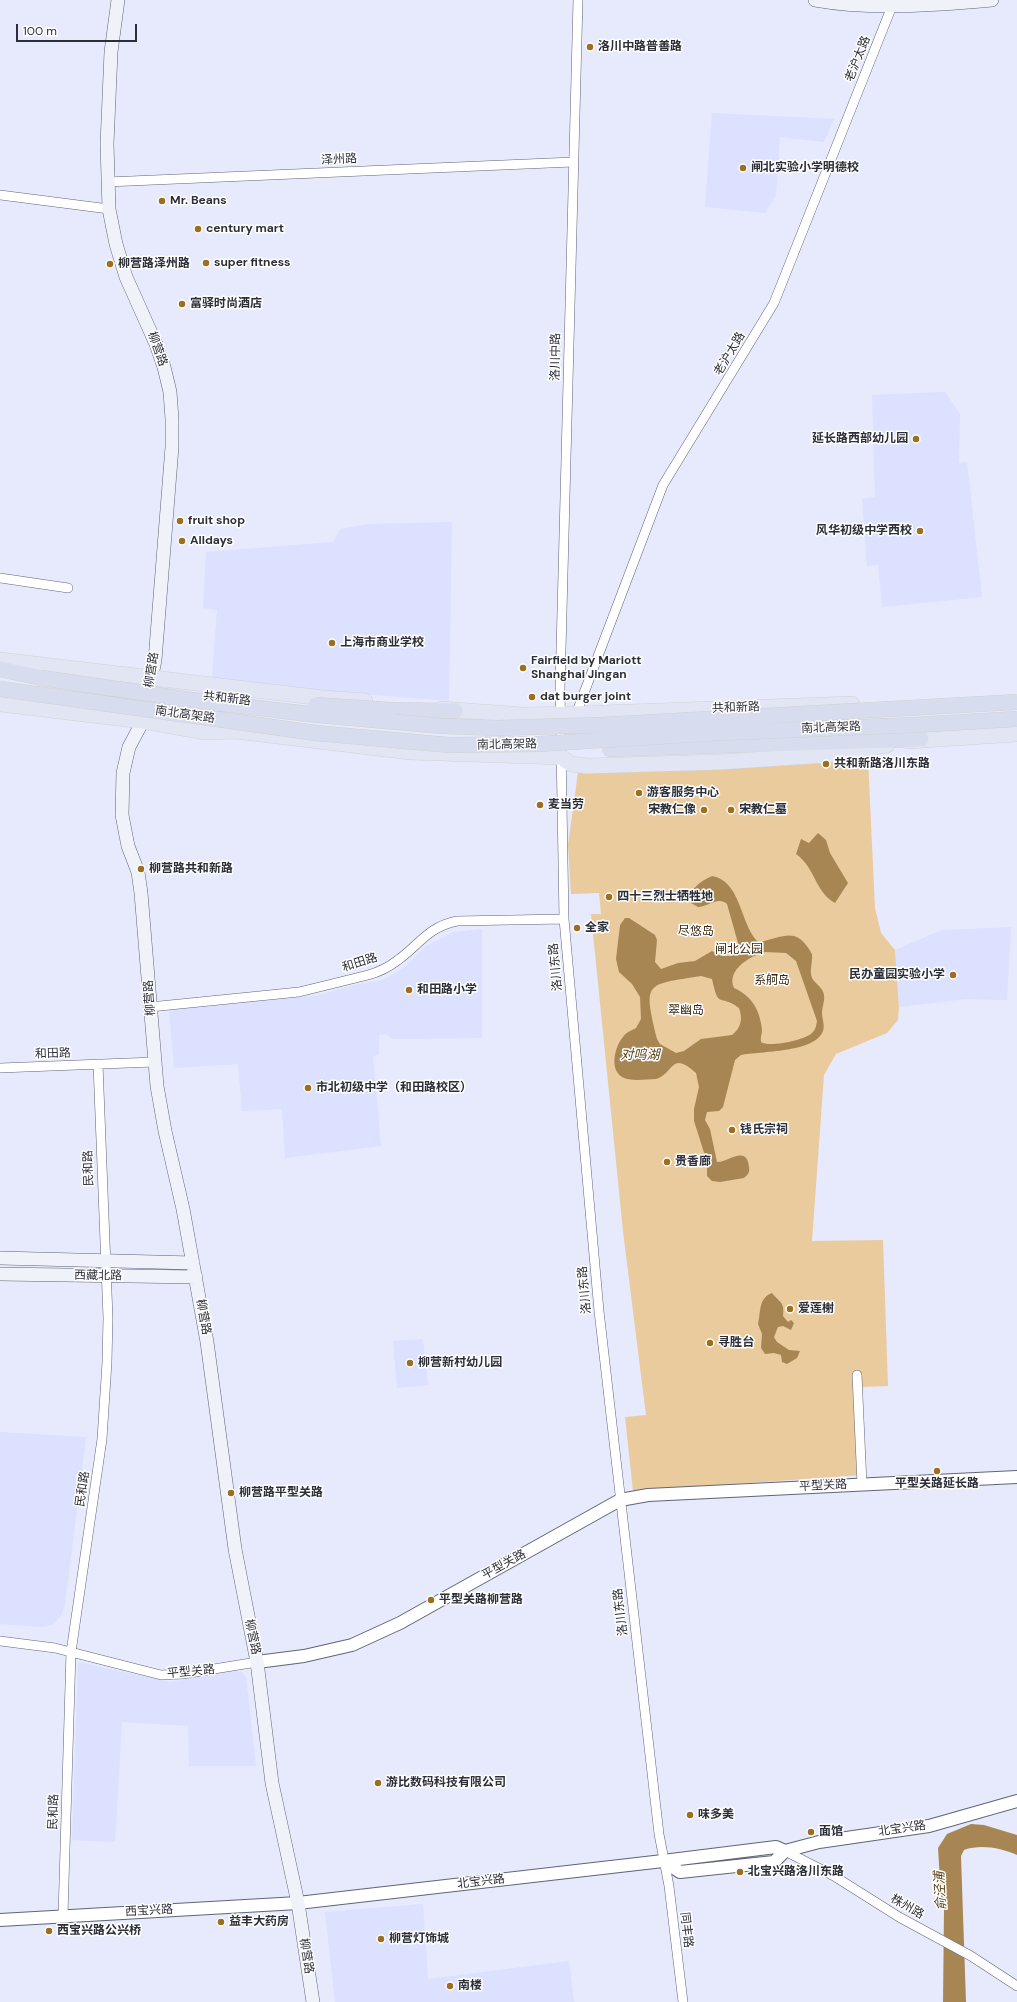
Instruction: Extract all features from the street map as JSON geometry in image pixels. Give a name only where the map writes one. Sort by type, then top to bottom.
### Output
[{"type":"highway","name":"南北高架路","points":[[0,670],[42,678],[192,700],[317,715],[441,726],[497,728],[601,725],[1017,702]]},
{"type":"highway","points":[[89,685],[163,686],[321,705],[390,710],[455,711]]},
{"type":"highway","name":"南北高架路","points":[[0,689],[316,733],[449,745],[539,744],[716,732],[912,725],[1017,719]]},
{"type":"highway","points":[[539,744],[610,748],[921,739]]},
{"type":"main road","name":"柳营路","points":[[118,0],[111,52],[107,182],[109,209],[123,266],[156,344],[170,392],[172,447],[151,684],[143,718],[129,747],[123,773],[122,815],[128,846],[138,872],[141,893],[154,1062],[161,1111],[180,1192],[209,1351],[237,1563],[257,1662],[272,1783],[298,1902],[313,2002]]},
{"type":"main road","points":[[815,0],[846,4],[992,0]]},
{"type":"main road","name":"共和新路","points":[[0,660],[151,684],[356,713],[415,717],[455,711],[523,715],[576,714],[1017,697]]},
{"type":"main road","name":"共和新路","points":[[0,670],[151,684]]},
{"type":"main road","points":[[0,694],[143,718],[236,731],[410,752],[561,757],[571,764],[587,766],[720,762],[827,755],[921,739],[1017,734]]},
{"type":"main road","points":[[0,704],[143,718]]},
{"type":"main road","points":[[561,757],[569,749],[834,733],[921,739]]},
{"type":"main road","name":"西藏北路","points":[[0,1258],[193,1263]]},
{"type":"main road","name":"西藏北路","points":[[0,1274],[196,1277]]},
{"type":"street","name":"洛川中路","points":[[561,714],[563,531],[578,0]]},
{"type":"street","name":"老沪太路","points":[[576,714],[663,486],[774,303],[894,2]]},
{"type":"street","name":"泽州路","points":[[107,182],[573,162]]},
{"type":"street","points":[[0,195],[109,209]]},
{"type":"street","points":[[0,578],[68,588]]},
{"type":"street","name":"洛川东路","points":[[561,714],[564,919],[599,1311],[663,1861]]},
{"type":"street","name":"和田路","points":[[150,1008],[299,992],[368,975],[394,963],[426,935],[446,923],[457,921],[564,919]]},
{"type":"street","name":"和田路","points":[[0,1068],[154,1062]]},
{"type":"street","name":"民和路","points":[[63,1915],[71,1652],[104,1422],[108,1347],[98,1064]]},
{"type":"street","points":[[857,1375],[862,1484]]},
{"type":"street","name":"平型关路","points":[[0,1641],[71,1652],[161,1674],[182,1674],[304,1656],[352,1645],[400,1623],[620,1500],[648,1495],[1017,1477]]},
{"type":"street","name":"北宝兴路","points":[[298,1902],[776,1847],[785,1851],[819,1842],[929,1826],[1017,1801]]},
{"type":"street","name":"株州路","points":[[785,1851],[834,1876],[898,1917],[971,1956],[1017,1986]]},
{"type":"street","name":"同丰路","points":[[663,1861],[668,1886],[683,2002]]},
{"type":"street","name":"西宝兴路","points":[[0,1920],[298,1902]]},
{"type":"shaded area","name":"闸北实验小学明德校","points":[[712,113],[834,119],[824,142],[780,137],[776,195],[765,213],[705,207]]},
{"type":"shaded area","name":"风华初级中学西校","points":[[945,392],[960,414],[959,463],[967,462],[982,597],[882,607],[878,565],[867,566],[862,499],[875,497],[872,395]]},
{"type":"shaded area","name":"上海市商业学校","points":[[452,522],[449,701],[290,688],[212,677],[217,610],[203,608],[206,552],[333,542],[341,529],[369,524]]},
{"type":"shaded area","name":"民办童园实验小学","points":[[1011,927],[1007,1000],[966,999],[899,1007],[895,950],[942,930]]},
{"type":"shaded area","name":"市北初级中学（和田路校区）","points":[[482,929],[482,1038],[392,1039],[386,1034],[379,1035],[379,1054],[373,1057],[381,1146],[285,1158],[282,1109],[242,1111],[238,1064],[174,1068],[169,1010],[319,995],[353,985],[383,980],[404,968],[426,946],[454,932]]},
{"type":"shaded area","name":"柳营新村幼儿园","points":[[423,1339],[428,1385],[397,1388],[393,1341]]},
{"type":"shaded area","points":[[0,1432],[86,1437],[65,1605],[60,1617],[53,1624],[43,1627],[0,1624]]},
{"type":"shaded area","points":[[78,1662],[170,1682],[233,1670],[242,1672],[246,1678],[256,1766],[189,1766],[188,1726],[122,1722],[115,1842],[72,1840]]},
{"type":"shaded area","points":[[423,1904],[428,1979],[569,1961],[574,2002],[335,2002],[325,1912]]},
{"type":"green space","name":"闸北公园","points":[[868,759],[875,908],[881,933],[895,950],[899,1007],[898,1020],[887,1033],[836,1054],[824,1075],[812,1241],[883,1240],[888,1386],[861,1387],[863,1475],[633,1491],[625,1417],[646,1415],[623,1231],[591,914],[601,914],[599,893],[571,894],[568,845],[578,772]]},
{"type":"water","points":[[818,833],[826,840],[830,853],[848,883],[835,903],[823,893],[807,866],[796,854],[801,839],[809,843]]},
{"type":"water","name":"对鸣湖","points":[[712,876],[722,879],[729,886],[739,904],[751,933],[757,941],[760,942],[783,936],[789,936],[801,940],[806,945],[812,954],[812,978],[822,990],[824,997],[822,1013],[824,1029],[818,1038],[799,1047],[741,1055],[735,1060],[723,1107],[719,1111],[707,1112],[705,1120],[710,1129],[717,1162],[721,1162],[736,1156],[745,1157],[749,1170],[748,1175],[744,1178],[720,1182],[712,1181],[707,1176],[707,1162],[694,1121],[694,1109],[699,1087],[696,1073],[688,1066],[677,1063],[662,1076],[656,1079],[626,1079],[618,1073],[614,1063],[620,1041],[626,1034],[636,1028],[641,1019],[640,997],[632,984],[619,972],[616,959],[620,925],[625,918],[629,918],[655,935],[657,940],[655,962],[661,969],[678,963],[695,961],[712,951],[722,956],[731,956],[736,952],[738,943],[727,904],[717,901],[702,907],[698,907],[691,903],[691,894],[693,890],[696,886]],"holes":[[[765,952],[786,953],[796,961],[817,1021],[816,1027],[808,1036],[795,1041],[779,1044],[765,1044],[761,1042],[762,1030],[757,1010],[746,995],[734,988],[732,981],[736,970],[746,960]],[[701,976],[712,979],[716,995],[721,1000],[733,1004],[739,1008],[741,1020],[739,1026],[732,1035],[701,1039],[684,1051],[676,1053],[660,1044],[657,1039],[650,1006],[650,996],[653,989],[669,981]]]},
{"type":"water","points":[[772,1293],[783,1305],[783,1316],[788,1322],[791,1320],[794,1323],[791,1330],[783,1326],[778,1327],[774,1337],[777,1342],[789,1350],[800,1351],[797,1358],[787,1364],[782,1362],[781,1355],[774,1353],[765,1354],[761,1348],[762,1334],[758,1324],[761,1306],[764,1298]]},
{"type":"water","name":"俞泾浦","points":[[971,1824],[984,1825],[1017,1835],[1017,1855],[1004,1850],[984,1847],[964,1850],[961,1856],[966,2002],[943,2002],[944,1909],[941,1896],[938,1848],[947,1834]]},
{"type":"place","name":"洛川中路普善路","points":[[590,47]]},
{"type":"place","name":"闸北实验小学明德校","points":[[743,168]]},
{"type":"place","name":"Mr. Beans","points":[[162,201]]},
{"type":"place","name":"century mart","points":[[198,229]]},
{"type":"place","name":"super fitness","points":[[206,263]]},
{"type":"place","name":"柳营路泽州路","points":[[110,264]]},
{"type":"place","name":"富驿时尚酒店","points":[[182,304]]},
{"type":"place","name":"延长路西部幼儿园","points":[[916,439]]},
{"type":"place","name":"fruit shop","points":[[180,521]]},
{"type":"place","name":"风华初级中学西校","points":[[920,531]]},
{"type":"place","name":"Alldays","points":[[182,541]]},
{"type":"place","name":"上海市商业学校","points":[[332,643]]},
{"type":"place","name":"Fairfield by Mariott Shanghai Jingan","points":[[523,668]]},
{"type":"place","name":"dat burger joint","points":[[532,697]]},
{"type":"place","name":"共和新路洛川东路","points":[[826,764]]},
{"type":"place","name":"游客服务中心","points":[[639,793]]},
{"type":"place","name":"麦当劳","points":[[540,805]]},
{"type":"place","name":"宋教仁像","points":[[704,810]]},
{"type":"place","name":"宋教仁墓","points":[[731,810]]},
{"type":"place","name":"柳营路共和新路","points":[[141,869]]},
{"type":"place","name":"四十三烈士牺牲地","points":[[609,897]]},
{"type":"place","name":"全家","points":[[577,928]]},
{"type":"place","name":"民办童园实验小学","points":[[953,975]]},
{"type":"place","name":"和田路小学","points":[[409,990]]},
{"type":"place","name":"市北初级中学（和田路校区）","points":[[308,1088]]},
{"type":"place","name":"钱氏宗祠","points":[[732,1130]]},
{"type":"place","name":"贵香廊","points":[[667,1162]]},
{"type":"place","name":"爱莲榭","points":[[790,1309]]},
{"type":"place","name":"寻胜台","points":[[710,1343]]},
{"type":"place","name":"柳营新村幼儿园","points":[[410,1363]]},
{"type":"place","name":"平型关路延长路","points":[[937,1471]]},
{"type":"place","name":"柳营路平型关路","points":[[231,1493]]},
{"type":"place","name":"平型关路柳营路","points":[[431,1600]]},
{"type":"place","name":"游比数码科技有限公司","points":[[378,1783]]},
{"type":"place","name":"味多美","points":[[690,1815]]},
{"type":"place","name":"面馆","points":[[811,1832]]},
{"type":"place","name":"北宝兴路洛川东路","points":[[740,1872]]},
{"type":"place","name":"益丰大药房","points":[[221,1922]]},
{"type":"place","name":"西宝兴路公兴桥","points":[[49,1931]]},
{"type":"place","name":"柳营灯饰城","points":[[381,1939]]},
{"type":"place","name":"南楼","points":[[450,1986]]},
{"type":"park label","name":"尽悠岛","points":[[696,932]]},
{"type":"park label","name":"系舸岛","points":[[772,981]]},
{"type":"park label","name":"翠幽岛","points":[[686,1011]]}]
